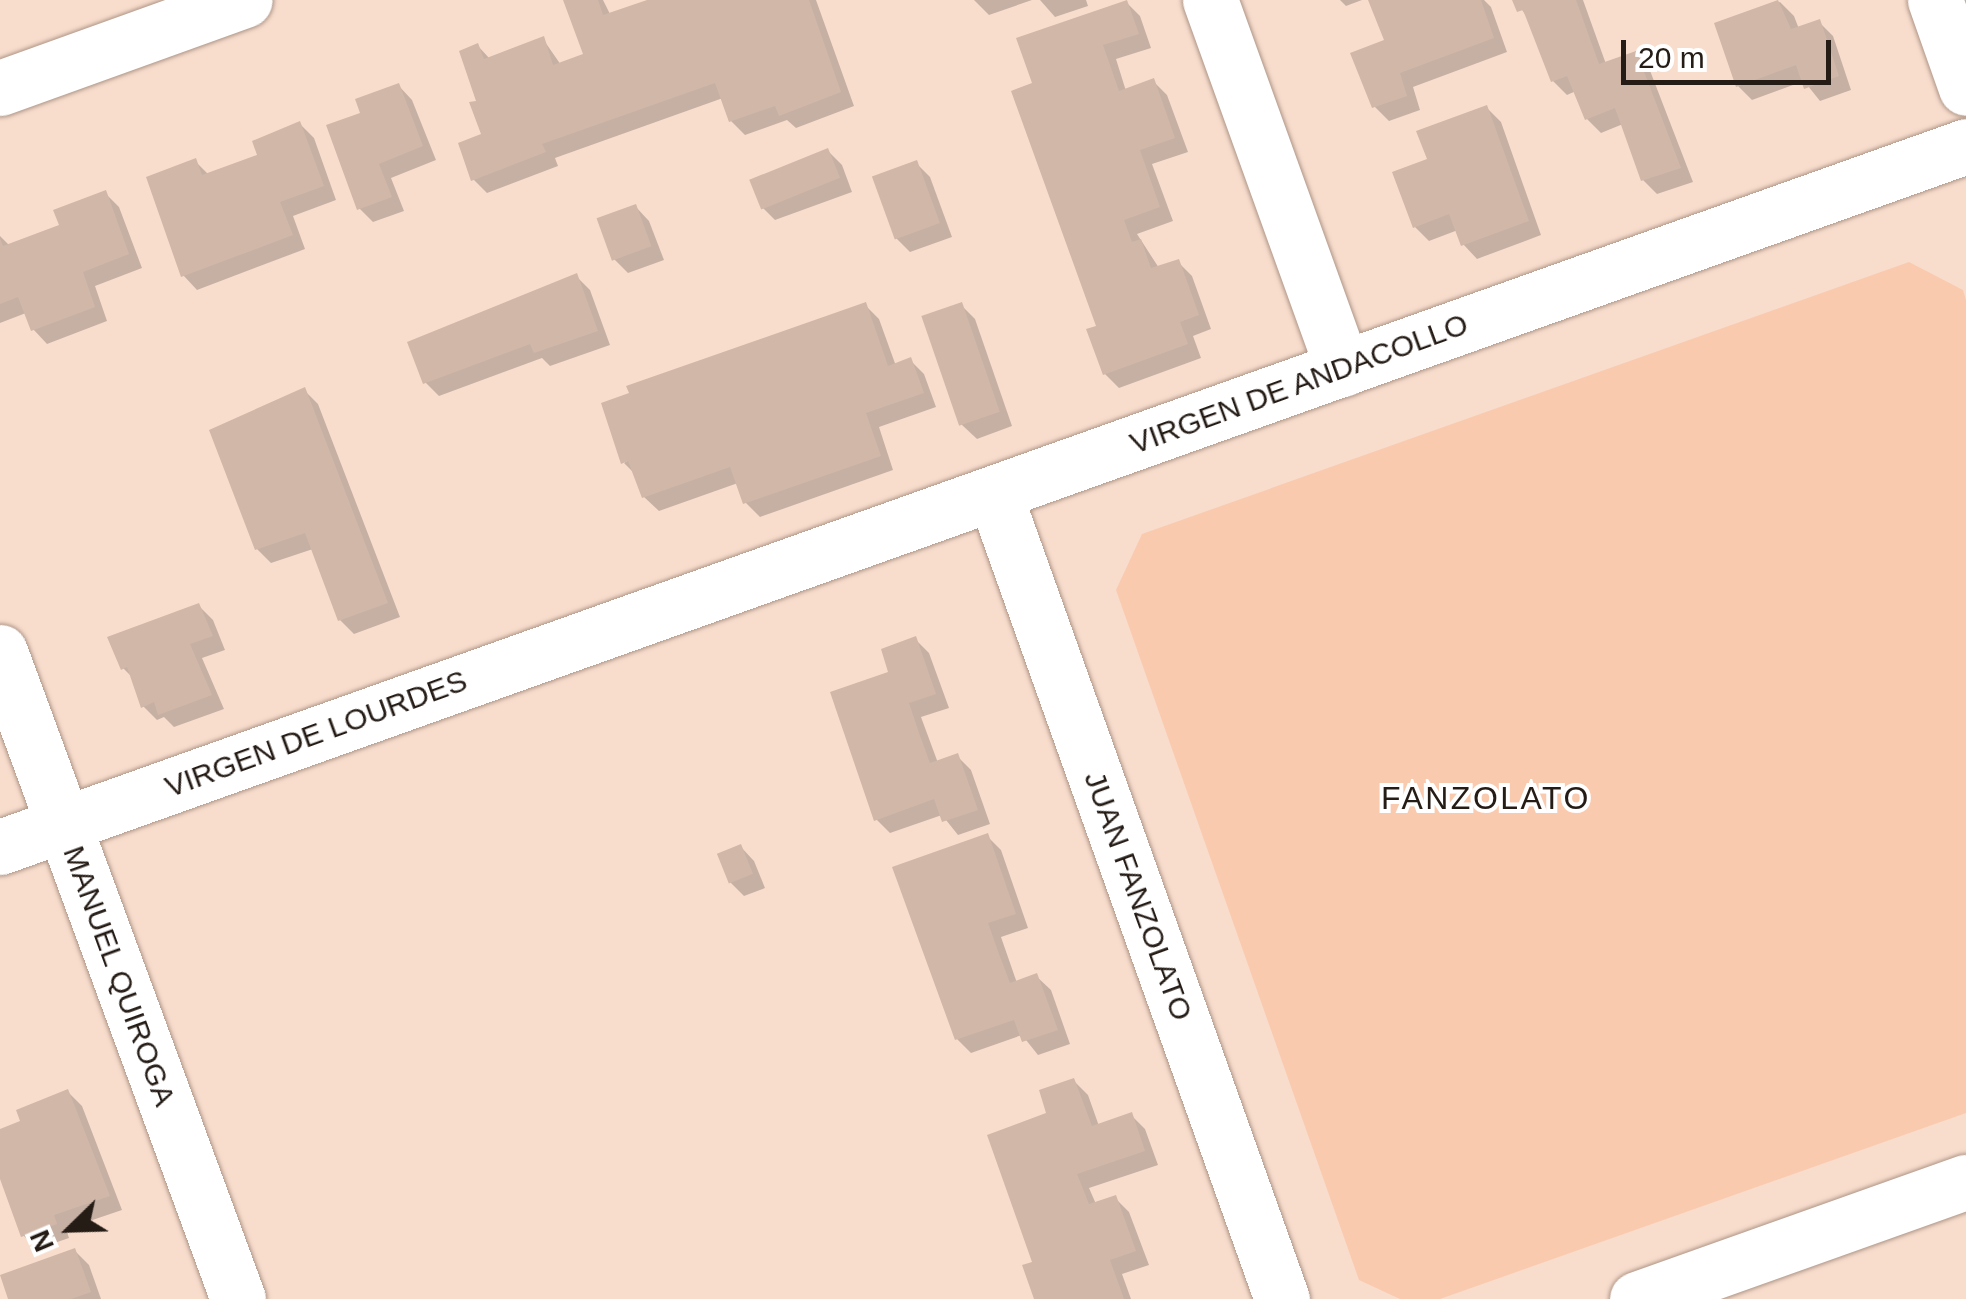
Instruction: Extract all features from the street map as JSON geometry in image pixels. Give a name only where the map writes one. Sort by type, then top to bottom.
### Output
[{"type":"street","points":[[0,88],[244,0]]},
{"type":"street","points":[[1210,0],[1343,368]]},
{"type":"street","points":[[1935,0],[1966,88]]},
{"type":"street","name":"VIRGEN DE ANDACOLLO","points":[[632,622],[1966,146]]},
{"type":"street","name":"JUAN FANZOLATO","points":[[994,493],[1282,1299]]},
{"type":"street","name":"VIRGEN DE LOURDES","points":[[0,847],[632,622]]},
{"type":"street","name":"MANUEL QUIROGA","points":[[0,652],[238,1299]]},
{"type":"street","points":[[1658,1296],[1966,1182]]},
{"type":"shaded area","points":[[1909,262],[1963,290],[1966,300],[1966,1113],[1440,1299],[1400,1299],[1359,1280],[1116,590],[1142,534]]},
{"type":"building","points":[[563,0],[598,0],[603,15],[647,0],[809,0],[841,92],[779,116],[775,106],[729,122],[715,83],[542,144],[546,152],[471,181],[458,143],[481,134],[469,102],[476,101],[459,51],[478,43],[484,59],[544,36],[553,65],[583,54]]},
{"type":"building","points":[[1127,0],[1139,34],[1103,45],[1119,91],[1154,78],[1175,138],[1140,150],[1160,207],[1124,220],[1132,242],[1141,239],[1151,268],[1179,259],[1199,315],[1180,322],[1188,344],[1103,375],[1086,329],[1096,326],[1011,91],[1032,83],[1016,38]]},
{"type":"building","points":[[1368,0],[1481,0],[1494,38],[1400,73],[1407,96],[1372,108],[1350,53],[1384,40]]},
{"type":"building","points":[[1512,0],[1576,0],[1599,64],[1636,51],[1681,168],[1641,181],[1615,108],[1585,120],[1567,76],[1551,82],[1523,10],[1517,12]]},
{"type":"building","points":[[1778,0],[1791,29],[1820,19],[1839,76],[1804,89],[1796,65],[1736,87],[1714,23]]},
{"type":"building","points":[[399,83],[423,146],[379,164],[392,197],[357,210],[326,125],[360,113],[355,99]]},
{"type":"building","points":[[1487,105],[1529,221],[1461,246],[1449,214],[1413,228],[1392,172],[1427,159],[1416,131]]},
{"type":"building","points":[[300,121],[324,186],[280,202],[293,235],[181,277],[146,177],[196,158],[202,175],[257,155],[252,141]]},
{"type":"building","points":[[828,148],[840,178],[761,210],[749,180]]},
{"type":"building","points":[[917,160],[940,223],[895,239],[872,176]]},
{"type":"building","points":[[106,190],[129,254],[83,272],[95,307],[31,331],[18,297],[0,304],[0,238],[3,246],[59,225],[53,210]]},
{"type":"building","points":[[636,204],[651,246],[612,261],[597,218]]},
{"type":"building","points":[[577,273],[598,331],[534,353],[530,344],[423,384],[407,342]]},
{"type":"building","points":[[866,302],[888,366],[911,357],[924,393],[866,413],[881,456],[743,504],[730,467],[642,498],[628,461],[621,464],[601,403],[629,393],[626,386]]},
{"type":"building","points":[[962,302],[1000,412],[959,426],[921,316]]},
{"type":"building","points":[[305,387],[388,603],[338,621],[305,533],[255,550],[209,430]]},
{"type":"building","points":[[199,603],[213,636],[190,644],[212,695],[158,715],[154,702],[141,708],[127,667],[121,670],[107,637]]},
{"type":"building","points":[[916,636],[936,694],[909,703],[919,733],[930,763],[958,753],[978,810],[942,822],[934,799],[874,821],[830,692],[888,672],[881,649]]},
{"type":"building","points":[[988,833],[1016,914],[988,923],[999,954],[1010,983],[1037,973],[1058,1030],[1022,1042],[1014,1020],[955,1040],[892,867]]},
{"type":"building","points":[[741,844],[753,874],[729,883],[717,854]]},
{"type":"building","points":[[1074,1078],[1092,1126],[1132,1112],[1145,1151],[1077,1174],[1089,1204],[1116,1195],[1136,1251],[1110,1260],[1124,1299],[1034,1299],[1022,1265],[1032,1262],[987,1135],[1046,1113],[1039,1090]]},
{"type":"building","points":[[68,1089],[110,1196],[54,1215],[57,1224],[21,1237],[0,1179],[0,1129],[20,1121],[16,1110]]},
{"type":"building","points":[[75,1248],[91,1292],[71,1299],[8,1299],[0,1275]]},
{"type":"district","name":"FANZOLATO","points":[[1486,798]]}]
